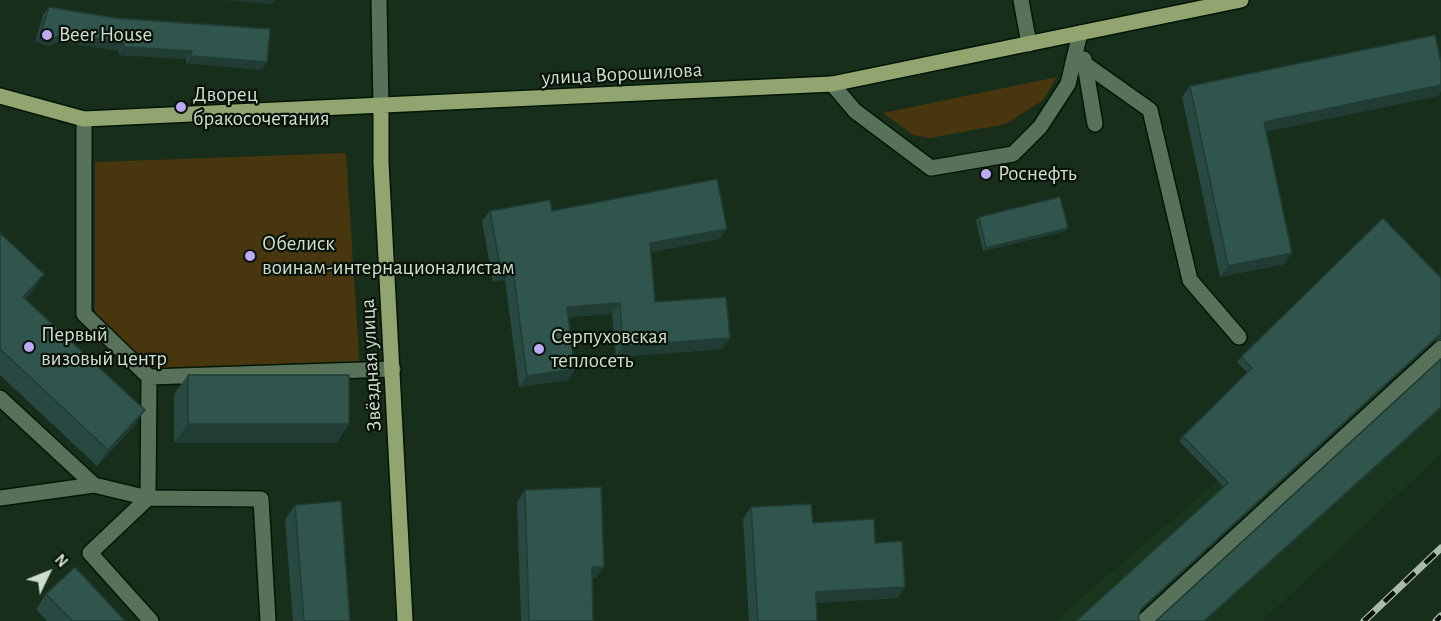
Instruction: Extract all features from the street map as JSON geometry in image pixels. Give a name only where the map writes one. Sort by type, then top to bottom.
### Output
[{"type":"main road","name":"улица Ворошилова","points":[[0,96],[84,119],[832,84],[1241,0]]},
{"type":"main road","name":"Звёздная улица","points":[[381,106],[381,163],[405,621]]},
{"type":"street","points":[[379,0],[381,106]]},
{"type":"street","points":[[1021,0],[1029,44]]},
{"type":"street","points":[[1080,33],[1095,124]]},
{"type":"street","points":[[832,84],[855,111],[931,168],[1013,154],[1040,128],[1068,84],[1080,33]]},
{"type":"street","points":[[1085,64],[1150,110],[1190,280],[1239,337]]},
{"type":"street","points":[[84,119],[84,314],[149,378],[148,498],[90,553],[151,621]]},
{"type":"street","points":[[1144,621],[1441,348]]},
{"type":"street","points":[[149,378],[393,369]]},
{"type":"street","points":[[0,398],[94,485]]},
{"type":"street","points":[[0,498],[94,485],[148,498],[261,499],[268,621]]},
{"type":"shaded area","points":[[1057,77],[1043,100],[1006,124],[930,138],[913,135],[883,113]]},
{"type":"shaded area","points":[[346,153],[360,370],[149,377],[95,314],[95,162]]},
{"type":"shaded area","points":[[1441,267],[1441,454],[1262,621],[1055,621],[1242,460],[1390,320]]},
{"type":"building","points":[[49,7],[115,18],[270,29],[267,62],[191,56],[192,51],[124,47],[124,43],[65,33],[55,38],[40,35]]},
{"type":"building","points":[[1435,35],[1441,62],[1441,85],[1264,122],[1292,253],[1228,266],[1190,86]]},
{"type":"building","points":[[717,179],[727,229],[650,243],[655,302],[726,297],[730,338],[623,346],[620,303],[567,307],[575,369],[527,376],[513,269],[501,271],[490,211],[550,200],[552,211]]},
{"type":"building","points":[[1060,197],[1068,228],[986,248],[979,217]]},
{"type":"building","points":[[1383,218],[1441,278],[1441,335],[1141,609],[1138,618],[1140,621],[1076,621],[1228,483],[1183,436],[1252,368],[1241,357]]},
{"type":"building","points":[[0,233],[44,274],[23,297],[145,410],[108,450],[0,349]]},
{"type":"building","points":[[1441,359],[1441,407],[1204,621],[1156,621]]},
{"type":"building","points":[[188,375],[349,375],[349,424],[188,424]]},
{"type":"building","points":[[601,487],[604,567],[592,567],[593,621],[529,621],[525,490]]},
{"type":"building","points":[[341,501],[350,621],[304,621],[295,505]]},
{"type":"building","points":[[811,504],[813,523],[874,519],[875,543],[902,541],[905,587],[816,592],[817,621],[758,621],[751,507]]},
{"type":"building","points":[[75,567],[125,621],[72,621],[46,594]]},
{"type":"railway","points":[[1364,621],[1441,548]]},
{"type":"railway","points":[[1436,621],[1441,616]]},
{"type":"place","name":"Beer House","points":[[47,35]]},
{"type":"place","name":"Дворец бракосочетания","points":[[181,107]]},
{"type":"place","name":"Роснефть","points":[[986,174]]},
{"type":"place","name":"Обелиск воинам-интернационалистам","points":[[250,256]]},
{"type":"place","name":"Первый визовый центр","points":[[29,347]]},
{"type":"place","name":"Серпуховская теплосеть","points":[[539,349]]}]
